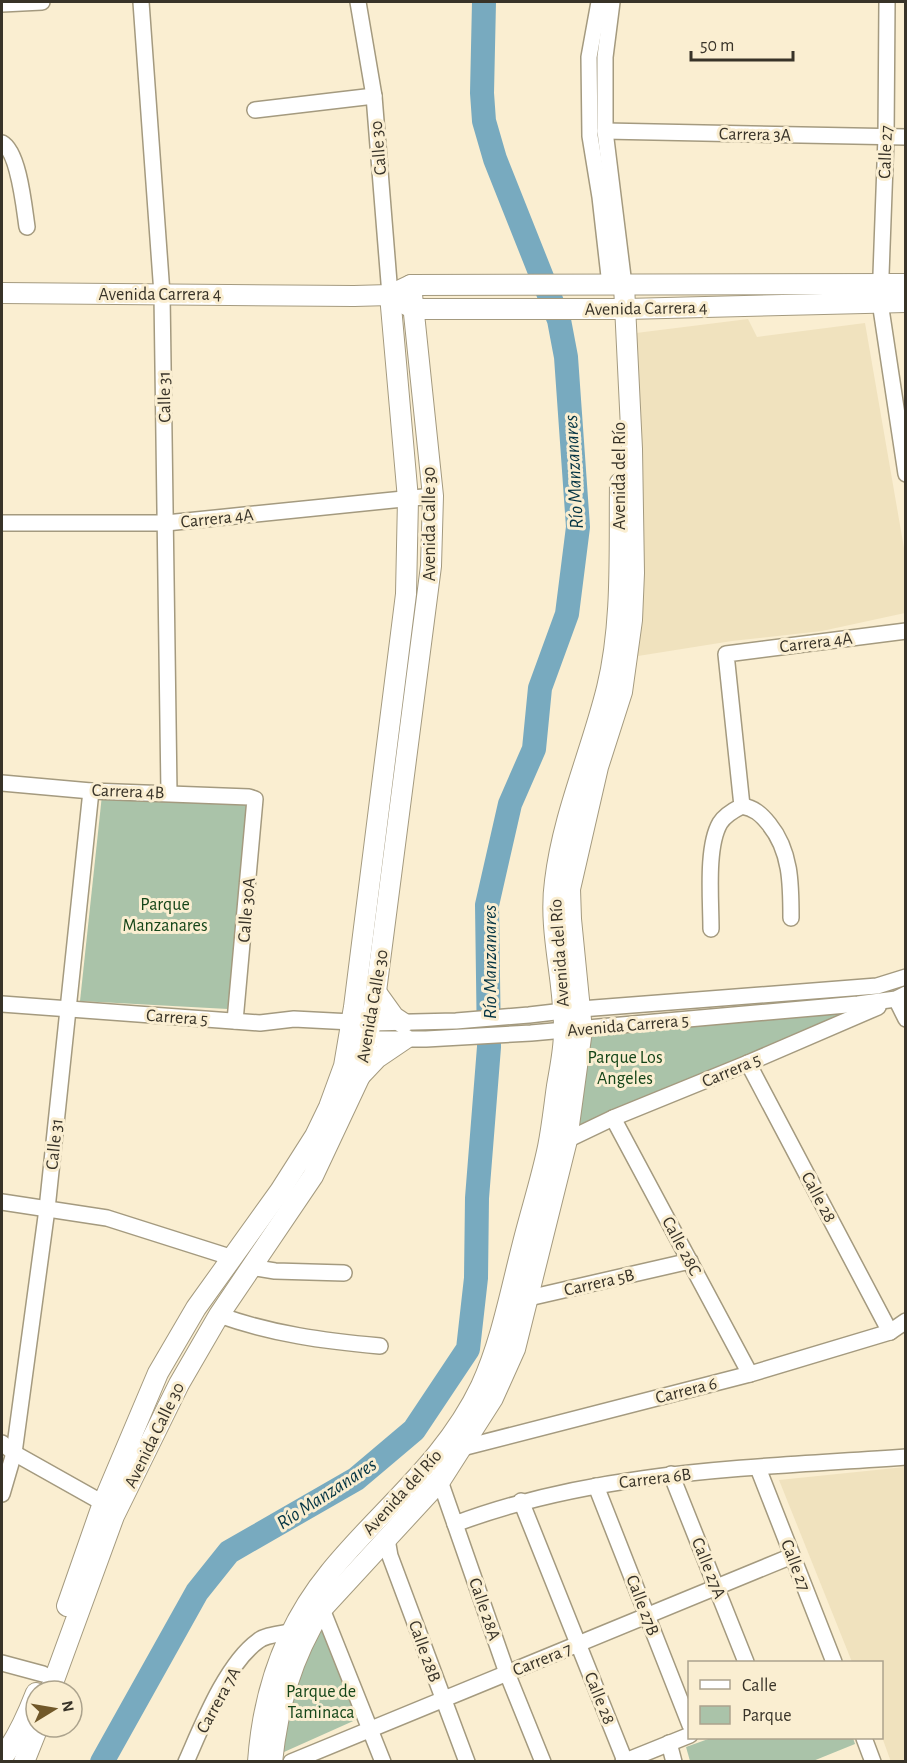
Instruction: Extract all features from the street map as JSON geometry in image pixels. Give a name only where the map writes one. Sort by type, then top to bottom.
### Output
[{"type":"main road","name":"Avenida Carrera 4","points":[[414,309],[619,309],[881,292],[906,284]]},
{"type":"main road","name":"Avenida Carrera 4","points":[[2,293],[390,295],[411,285],[617,285],[881,292],[906,302]]},
{"type":"main road","name":"Avenida Calle 30","points":[[44,1679],[114,1516],[178,1384],[219,1314],[241,1263],[315,1136],[376,992],[431,566],[432,496],[411,285]]},
{"type":"main road","name":"Avenida del Río","points":[[273,1761],[276,1727],[287,1682],[308,1632],[322,1609],[440,1481],[493,1398],[515,1349],[567,1140],[572,1010],[553,921],[554,885],[560,846],[607,688],[616,619],[619,573],[620,449],[617,285]]},
{"type":"main road","points":[[390,295],[414,309]]},
{"type":"main road","name":"Avenida Calle 30","points":[[44,1679],[103,1503],[158,1373],[196,1308],[241,1263],[312,1176],[360,1076],[360,1031],[406,594],[408,499],[390,295]]},
{"type":"main road","points":[[418,347],[419,335],[425,324],[433,315],[444,309]]},
{"type":"main road","points":[[360,1076],[404,1031],[376,992]]},
{"type":"main road","name":"Avenida del Río","points":[[258,1761],[260,1733],[270,1684],[289,1632],[309,1599],[331,1570],[426,1470],[448,1440],[479,1389],[498,1344],[547,1148],[573,1030]]},
{"type":"main road","name":"Avenida Calle 30","points":[[2,1758],[24,1721]]},
{"type":"main road","points":[[24,1761],[33,1739]]},
{"type":"street","points":[[2,4],[42,2]]},
{"type":"street","name":"Calle 31","points":[[141,2],[162,294],[169,792]]},
{"type":"street","name":"Calle 30","points":[[358,2],[374,96],[390,295]]},
{"type":"street","name":"Avenida del Río","points":[[599,2],[590,57],[590,136],[617,285]]},
{"type":"street","name":"Avenida del Río","points":[[612,2],[605,57],[605,131],[617,285]]},
{"type":"street","name":"Calle 27","points":[[887,2],[881,292],[906,474]]},
{"type":"street","points":[[255,110],[374,96]]},
{"type":"street","name":"Carrera 3A","points":[[605,131],[906,137]]},
{"type":"street","points":[[2,143],[9,149],[16,170],[27,227]]},
{"type":"street","name":"Carrera 4A","points":[[2,523],[166,523],[432,496]]},
{"type":"street","name":"Carrera 4A","points":[[742,806],[726,654],[906,631]]},
{"type":"street","name":"Carrera 4B","points":[[2,783],[91,791],[169,792],[255,799]]},
{"type":"street","name":"Calle 31","points":[[2,1494],[14,1453],[47,1209],[91,791]]},
{"type":"street","name":"Calle 30A","points":[[235,1021],[255,799]]},
{"type":"street","points":[[711,929],[712,852],[716,832],[721,821],[730,812],[742,806],[752,808],[765,819],[783,845],[789,870],[791,918]]},
{"type":"street","name":"Avenida Carrera 5","points":[[457,1029],[529,1015],[572,1010],[877,986],[906,977]]},
{"type":"street","points":[[901,997],[906,1019]]},
{"type":"street","name":"Avenida Carrera 5","points":[[360,1031],[457,1029],[531,1034],[858,1004],[901,997]]},
{"type":"street","name":"Carrera 5","points":[[567,1140],[613,1118],[901,997]]},
{"type":"street","name":"Carrera 5","points":[[2,1004],[260,1023],[294,1019],[360,1031]]},
{"type":"street","name":"Calle 28","points":[[748,1063],[890,1332]]},
{"type":"street","name":"Calle 28C","points":[[613,1118],[750,1374]]},
{"type":"street","points":[[2,1202],[107,1218],[241,1263],[275,1271],[344,1273]]},
{"type":"street","name":"Carrera 5B","points":[[508,1301],[528,1299],[690,1261]]},
{"type":"street","points":[[219,1314],[273,1332],[328,1342],[380,1346]]},
{"type":"street","name":"Carrera 6","points":[[462,1448],[750,1374],[890,1332],[906,1321]]},
{"type":"street","points":[[2,1443],[14,1453],[103,1503]]},
{"type":"street","name":"Carrera 6B","points":[[454,1524],[521,1501],[671,1474],[906,1457]]},
{"type":"street","name":"Calle 27","points":[[758,1468],[834,1661]]},
{"type":"street","name":"Calle 27A","points":[[671,1474],[746,1661]]},
{"type":"street","points":[[440,1481],[454,1524]]},
{"type":"street","name":"Calle 27B","points":[[596,1486],[688,1720]]},
{"type":"street","name":"Calle 28","points":[[521,1501],[624,1761]]},
{"type":"street","name":"Calle 28A","points":[[454,1524],[507,1673],[543,1761]]},
{"type":"street","name":"Calle 28B","points":[[387,1539],[390,1556],[467,1761]]},
{"type":"street","name":"Carrera 7","points":[[299,1760],[792,1556]]},
{"type":"street","points":[[322,1609],[383,1761]]},
{"type":"street","name":"Carrera 7A","points":[[186,1761],[208,1713],[236,1663],[259,1640],[289,1632]]},
{"type":"street","points":[[2,1663],[28,1679]]},
{"type":"street","points":[[624,1761],[688,1736]]},
{"type":"street","points":[[865,1739],[873,1761]]},
{"type":"street","points":[[669,1743],[674,1761]]},
{"type":"shaded area","points":[[748,319],[757,337],[865,323],[905,554],[905,613],[822,631],[732,641],[638,656],[639,493],[636,333]]},
{"type":"shaded area","points":[[905,1467],[906,1761],[891,1762],[883,1739],[883,1661],[852,1661],[779,1480]]},
{"type":"green space","name":"Parque Manzanares","points":[[102,795],[248,803],[233,1000],[228,1009],[80,1001]]},
{"type":"green space","name":"Parque Los Angeles","points":[[847,1012],[839,1020],[575,1129],[590,1032]]},
{"type":"green space","name":"Parque de Taminaca","points":[[321,1619],[360,1718],[284,1752],[284,1735],[291,1701]]},
{"type":"green space","points":[[708,1739],[853,1739],[855,1744],[813,1761],[690,1761],[686,1747]]},
{"type":"waterway","name":"Río Manzanares","points":[[102,1762],[197,1592],[229,1552],[356,1479],[414,1430],[468,1349],[476,1278],[477,1198],[489,1047],[487,905],[510,804],[534,749],[540,688],[567,614],[578,527],[566,357],[559,320],[495,159],[484,121],[482,93],[484,2]]}]
